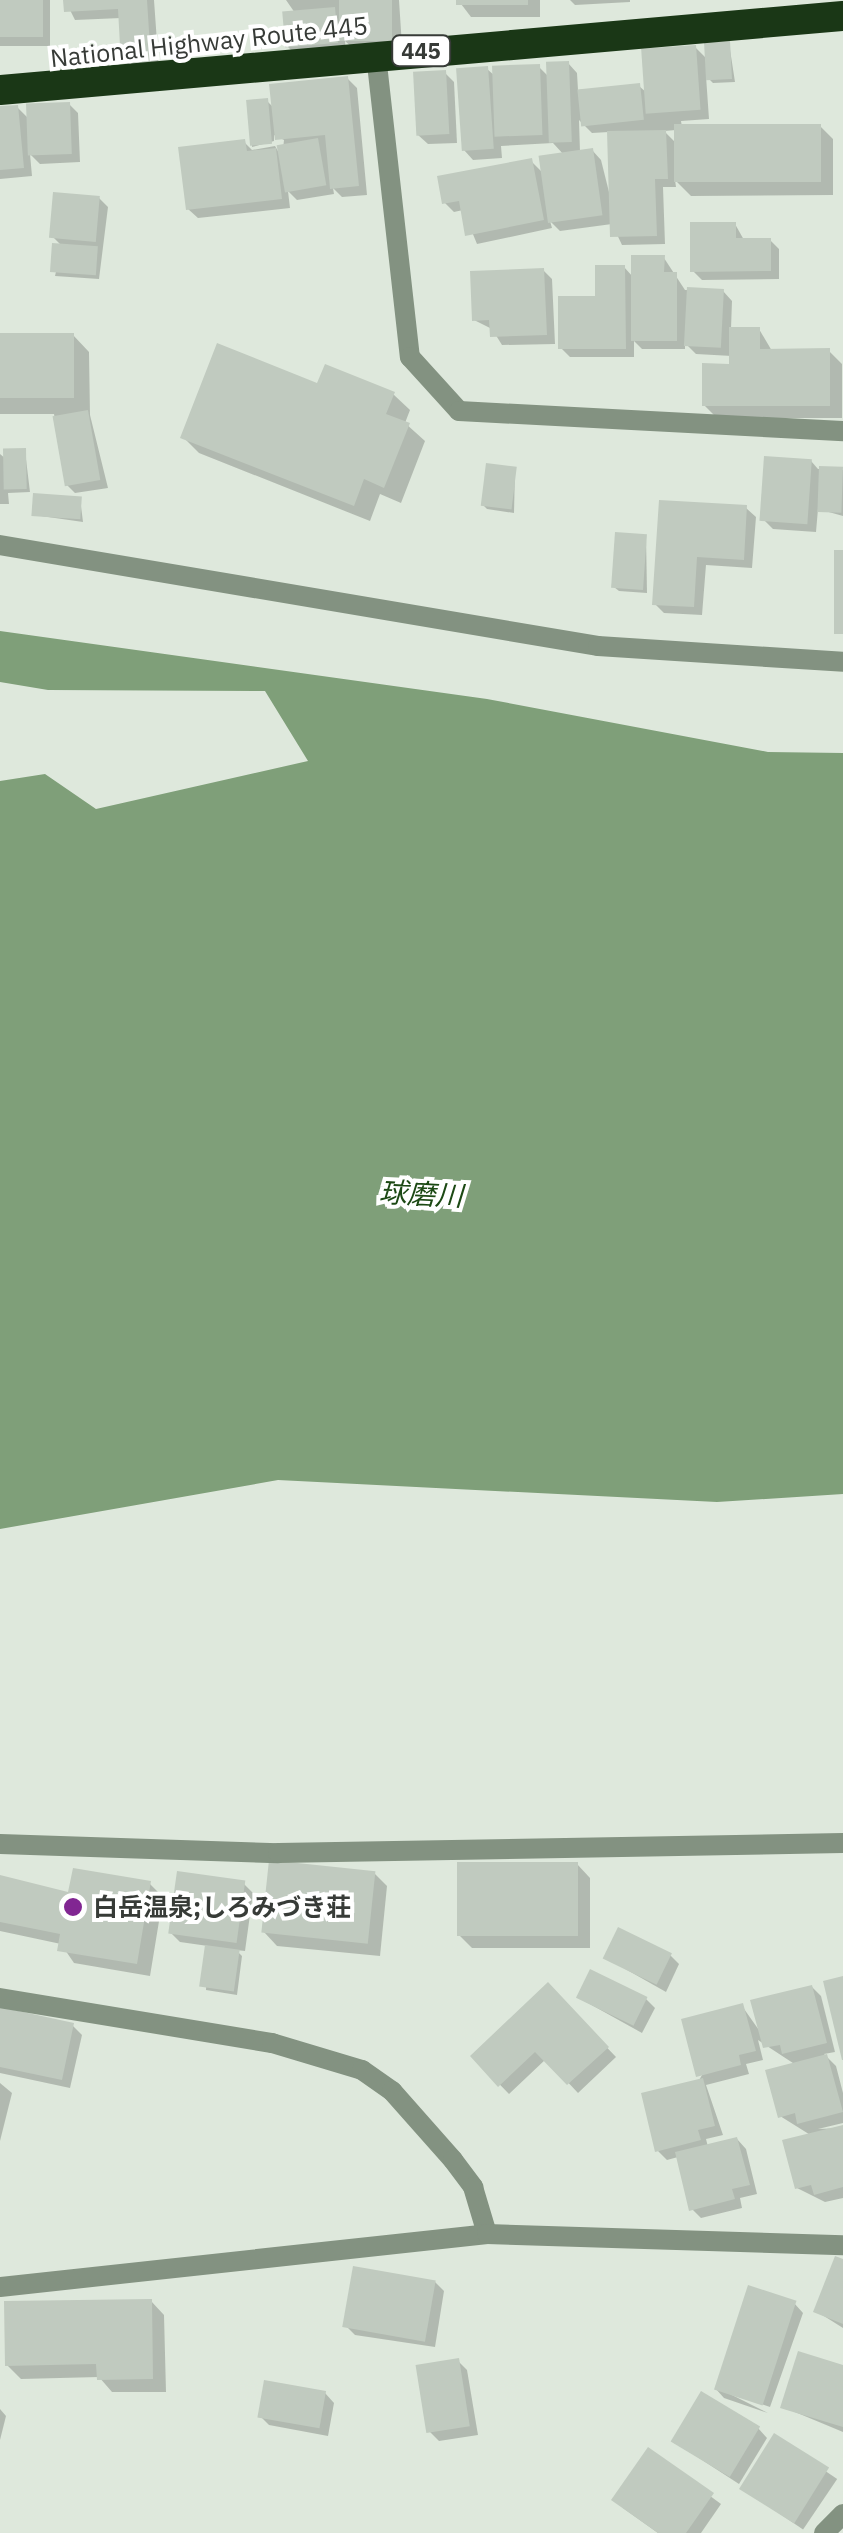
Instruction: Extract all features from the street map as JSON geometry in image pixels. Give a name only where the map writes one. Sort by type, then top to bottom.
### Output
[{"type":"highway","name":"National Highway Route 445","points":[[0,90],[843,17]]},
{"type":"street","points":[[376,55],[410,357],[459,411],[843,431]]},
{"type":"street","points":[[0,544],[598,646],[843,662]]},
{"type":"street","points":[[0,1844],[278,1853],[843,1843]]},
{"type":"street","points":[[0,1998],[272,2044],[362,2070],[392,2091],[453,2160],[473,2187],[487,2234]]},
{"type":"street","points":[[0,2287],[487,2234],[843,2244]]},
{"type":"street","points":[[824,2533],[843,2514]]},
{"type":"water","name":"球磨川","points":[[0,631],[487,699],[768,752],[843,753],[843,1494],[717,1502],[278,1480],[0,1529],[0,781],[45,774],[96,809],[308,761],[265,691],[48,690],[0,682]]},
{"type":"building","points":[[0,0],[43,0],[43,37],[0,37]]},
{"type":"building","points":[[63,0],[147,0],[151,62],[121,64],[118,9],[64,12]]},
{"type":"building","points":[[339,0],[392,0],[392,41],[339,41]]},
{"type":"building","points":[[456,0],[528,0],[528,5],[456,5]]},
{"type":"building","points":[[335,7],[338,43],[285,47],[282,12]]},
{"type":"building","points":[[730,41],[732,79],[706,80],[704,42]]},
{"type":"building","points":[[696,45],[701,110],[646,114],[641,49]]},
{"type":"building","points":[[569,61],[572,142],[549,143],[546,62]]},
{"type":"building","points":[[540,64],[542,135],[495,137],[492,66]]},
{"type":"building","points":[[488,66],[494,149],[462,151],[456,68]]},
{"type":"building","points":[[446,70],[449,134],[416,136],[413,72]]},
{"type":"building","points":[[348,76],[359,186],[330,189],[325,135],[275,140],[269,84]]},
{"type":"building","points":[[640,83],[644,120],[581,126],[577,90]]},
{"type":"building","points":[[268,98],[272,144],[250,146],[246,100]]},
{"type":"building","points":[[70,102],[72,154],[28,156],[26,104]]},
{"type":"building","points":[[18,105],[24,168],[0,170],[0,106]]},
{"type":"building","points":[[674,124],[821,124],[821,182],[674,182]]},
{"type":"building","points":[[666,130],[668,179],[655,179],[657,236],[610,237],[607,131]]},
{"type":"building","points":[[318,138],[326,185],[285,193],[277,145]]},
{"type":"building","points":[[245,139],[247,151],[276,148],[282,199],[186,210],[178,147]]},
{"type":"building","points":[[593,148],[602,215],[548,223],[539,156]]},
{"type":"building","points":[[532,158],[544,220],[465,236],[459,201],[442,204],[437,176]]},
{"type":"building","points":[[53,192],[100,196],[96,242],[49,238]]},
{"type":"building","points":[[690,222],[736,222],[736,238],[771,238],[771,271],[690,272]]},
{"type":"building","points":[[52,243],[98,246],[96,275],[50,272]]},
{"type":"building","points":[[631,255],[665,255],[664,272],[677,272],[677,341],[631,341]]},
{"type":"building","points":[[595,265],[625,265],[626,349],[558,349],[558,296],[595,296]]},
{"type":"building","points":[[544,268],[547,335],[490,337],[489,320],[472,321],[470,271]]},
{"type":"building","points":[[687,287],[724,289],[721,348],[684,346]]},
{"type":"building","points":[[729,327],[760,327],[760,349],[830,348],[830,406],[702,406],[702,363],[729,364]]},
{"type":"building","points":[[0,333],[74,333],[74,398],[0,398]]},
{"type":"building","points":[[217,343],[317,383],[325,364],[395,392],[386,414],[410,423],[384,488],[364,479],[354,506],[180,438]]},
{"type":"building","points":[[88,410],[100,480],[65,486],[53,416]]},
{"type":"building","points":[[3,448],[26,448],[27,489],[4,489]]},
{"type":"building","points":[[764,456],[812,459],[807,524],[759,521]]},
{"type":"building","points":[[486,463],[517,467],[512,509],[481,506]]},
{"type":"building","points":[[819,466],[843,467],[841,513],[817,512]]},
{"type":"building","points":[[33,493],[82,496],[80,519],[31,516]]},
{"type":"building","points":[[659,500],[747,505],[744,560],[697,557],[694,607],[652,605]]},
{"type":"building","points":[[615,532],[647,534],[643,590],[611,588]]},
{"type":"building","points":[[834,550],[843,550],[843,634],[834,634]]},
{"type":"building","points":[[269,1860],[375,1871],[368,1944],[261,1933]]},
{"type":"building","points":[[457,1862],[578,1862],[578,1936],[457,1936]]},
{"type":"building","name":"白岳温泉;しろみづき荘","points":[[73,1868],[151,1881],[137,1964],[57,1951],[60,1934],[0,1922],[0,1875],[68,1892]]},
{"type":"building","points":[[177,1871],[245,1881],[237,1943],[168,1933]]},
{"type":"building","points":[[618,1927],[672,1953],[657,1985],[603,1958]]},
{"type":"building","points":[[205,1945],[240,1950],[234,1991],[199,1987]]},
{"type":"building","points":[[590,1969],[648,1997],[633,2026],[576,1998]]},
{"type":"building","points":[[843,1976],[843,2060],[842,2060],[823,1981]]},
{"type":"building","points":[[548,1982],[609,2047],[567,2085],[535,2052],[498,2087],[470,2056]]},
{"type":"building","points":[[812,1985],[827,2043],[782,2054],[780,2045],[763,2048],[750,2000]]},
{"type":"building","points":[[743,2003],[756,2051],[739,2055],[741,2065],[696,2077],[681,2019]]},
{"type":"building","points":[[0,2007],[74,2023],[62,2080],[0,2067]]},
{"type":"building","points":[[827,2054],[843,2112],[797,2124],[795,2113],[778,2118],[765,2070]]},
{"type":"building","points":[[703,2078],[715,2126],[698,2130],[701,2140],[655,2152],[641,2093]]},
{"type":"building","points":[[843,2125],[843,2187],[814,2195],[811,2185],[795,2189],[782,2140]]},
{"type":"building","points":[[737,2137],[750,2185],[732,2189],[735,2199],[689,2211],[675,2152]]},
{"type":"building","points":[[835,2256],[843,2259],[843,2324],[813,2312]]},
{"type":"building","points":[[353,2266],[436,2281],[425,2342],[342,2327]]},
{"type":"building","points":[[748,2285],[797,2301],[763,2405],[714,2390]]},
{"type":"building","points":[[152,2299],[153,2379],[97,2380],[96,2364],[5,2366],[4,2301]]},
{"type":"building","points":[[798,2351],[843,2365],[843,2427],[780,2408]]},
{"type":"building","points":[[459,2358],[470,2426],[426,2433],[416,2365]]},
{"type":"building","points":[[264,2380],[326,2391],[319,2428],[257,2417]]},
{"type":"building","points":[[701,2391],[760,2427],[730,2477],[671,2442]]},
{"type":"building","points":[[774,2433],[829,2467],[794,2523],[739,2489]]},
{"type":"building","points":[[648,2447],[714,2493],[686,2533],[658,2533],[611,2500]]},
{"type":"place","name":"白岳温泉;しろみづき荘","points":[[73,1907]]}]
